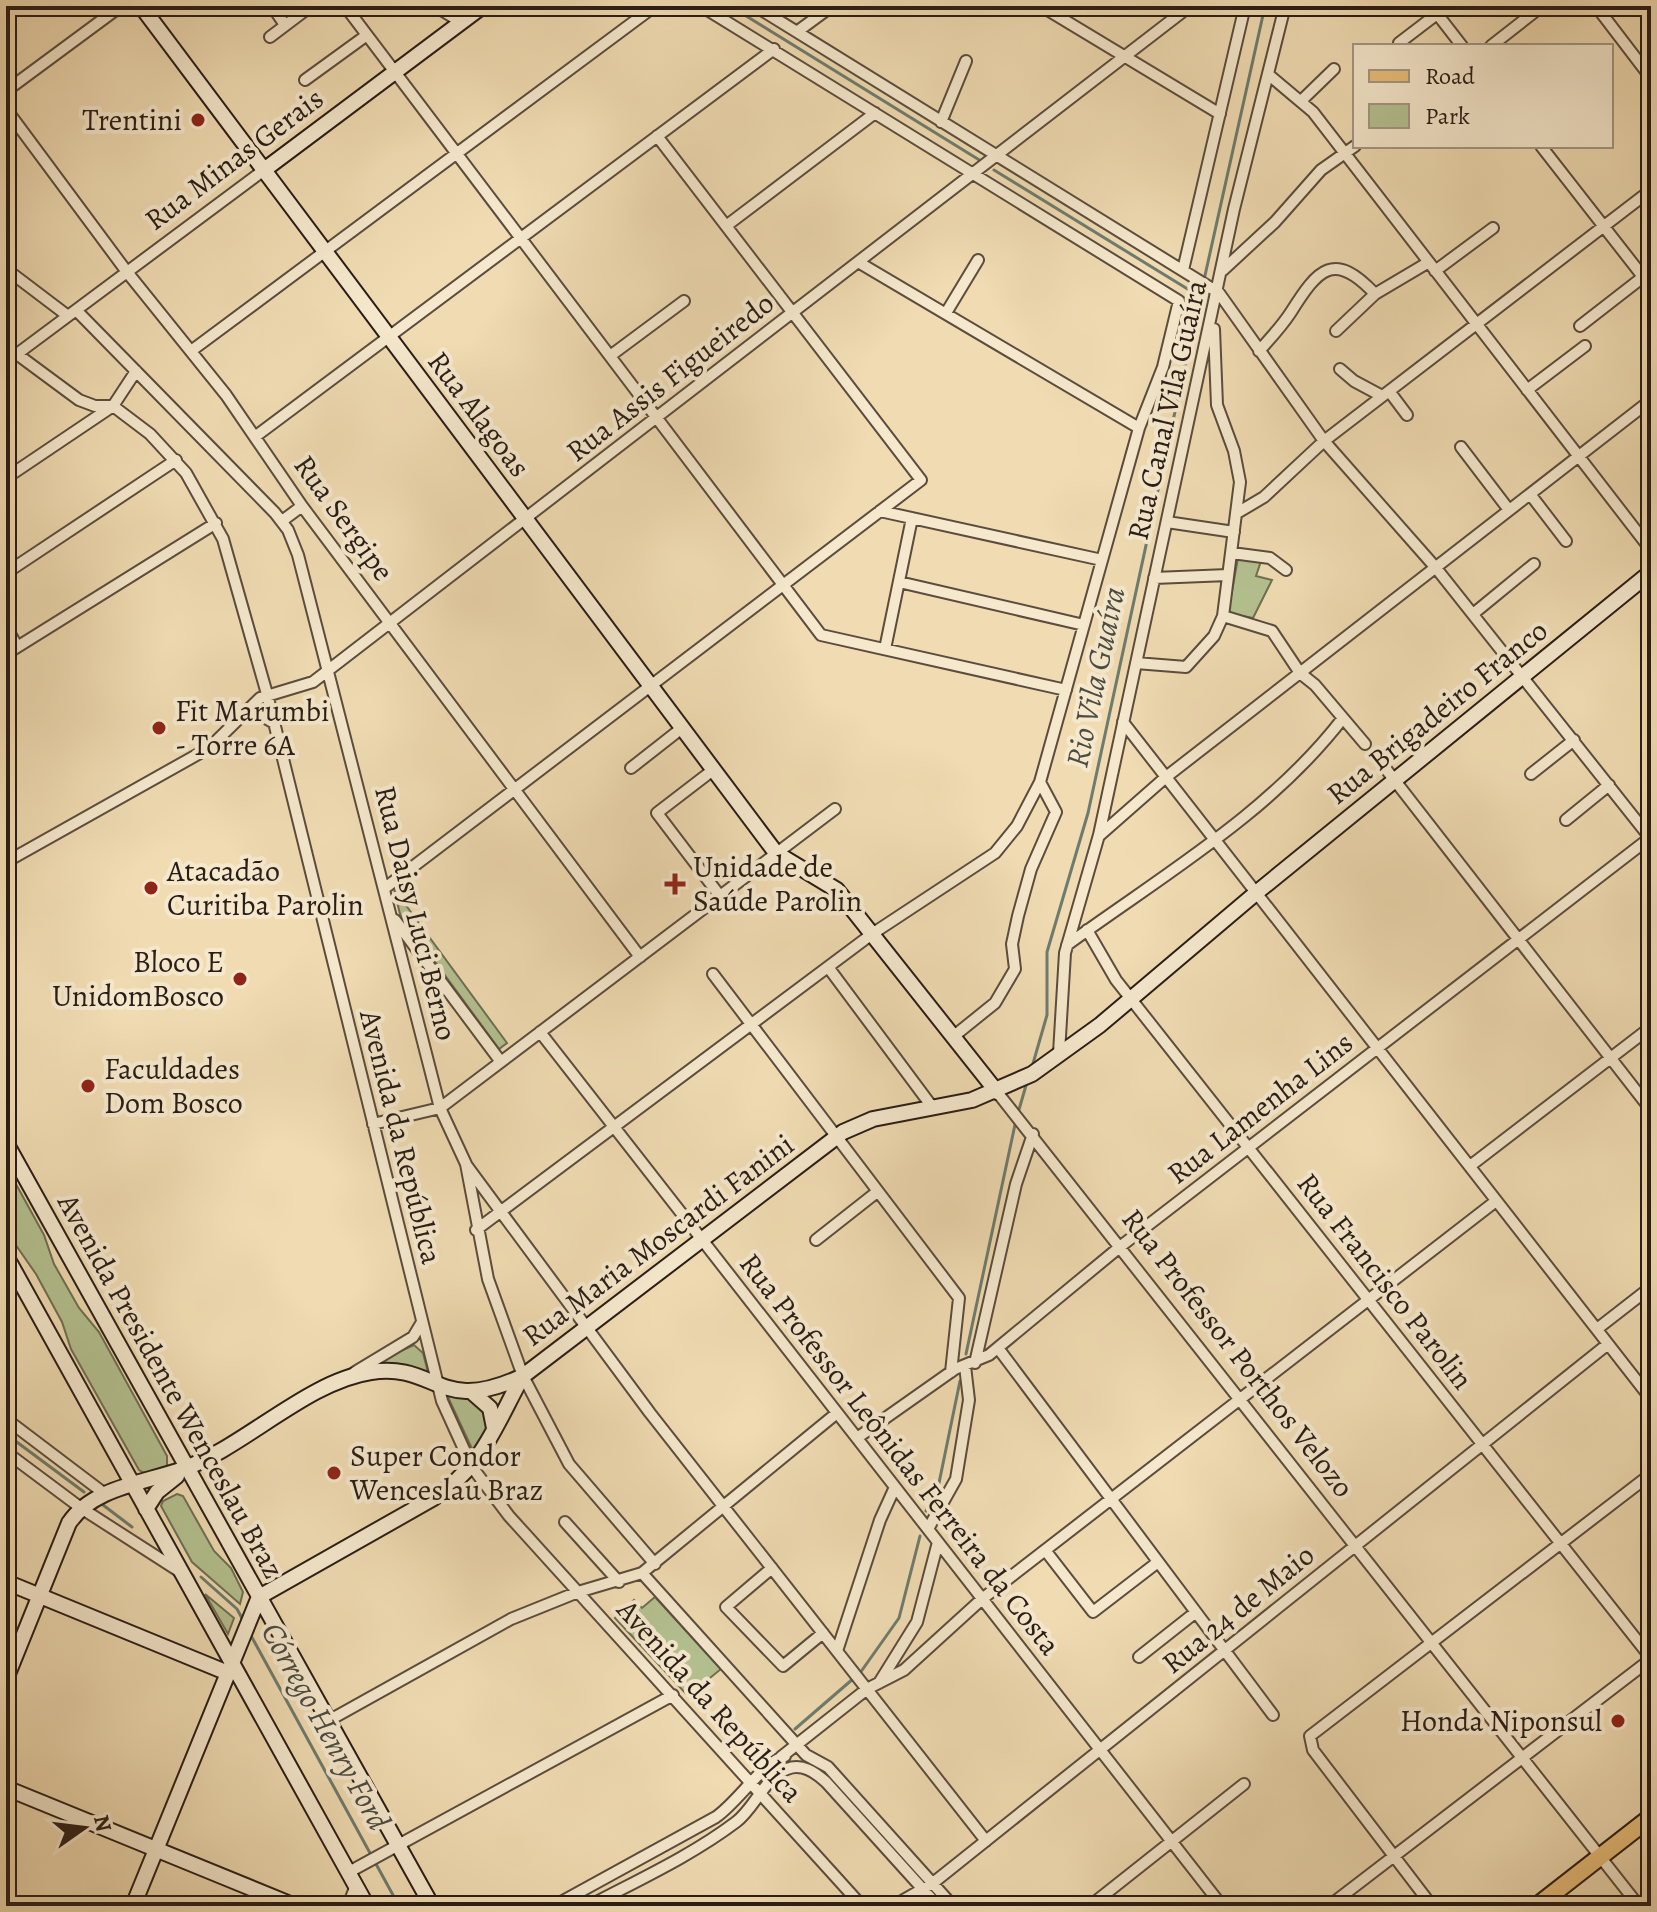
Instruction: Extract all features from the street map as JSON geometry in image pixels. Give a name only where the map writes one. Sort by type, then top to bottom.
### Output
[{"type":"main road","name":"Rua Alagoas","points":[[141,6],[776,853]]},
{"type":"main road","name":"Rua Minas Gerais","points":[[264,170],[483,6]]},
{"type":"main road","name":"Rua Brigadeiro Franco","points":[[997,1092],[1043,1067],[1208,925],[1256,893],[1651,572]]},
{"type":"main road","name":"Rua Professor Porthos Velozo","points":[[776,853],[829,883],[997,1092]]},
{"type":"main road","name":"Rua Maria Moscardi Fanini","points":[[348,1376],[395,1371],[439,1388],[473,1393],[494,1389],[523,1376],[836,1137],[873,1119],[997,1092]]},
{"type":"main road","name":"Avenida Presidente Wenceslau Braz","points":[[6,1143],[187,1468],[256,1604],[328,1721],[393,1848],[432,1906]]},
{"type":"main road","points":[[6,1256],[367,1906]]},
{"type":"main road","points":[[146,1509],[157,1492],[187,1468],[348,1376]]},
{"type":"main road","points":[[133,1906],[256,1604],[432,1499],[472,1467],[523,1376]]},
{"type":"main road","points":[[473,1393],[490,1408],[494,1429]]},
{"type":"main road","points":[[6,1679],[69,1523],[81,1508],[105,1494],[187,1468]]},
{"type":"main road","points":[[6,1582],[232,1661]]},
{"type":"main road","points":[[6,1788],[295,1906]]},
{"type":"main road","points":[[1537,1906],[1651,1817]]},
{"type":"street","points":[[6,91],[121,6]]},
{"type":"street","points":[[272,6],[285,25]]},
{"type":"street","points":[[270,37],[311,6]]},
{"type":"street","points":[[345,6],[821,635],[1066,690]]},
{"type":"street","points":[[435,6],[461,22]]},
{"type":"street","points":[[191,351],[655,6]]},
{"type":"street","points":[[701,6],[973,174]]},
{"type":"street","points":[[755,6],[1214,290],[1324,441],[1436,568],[1651,838]]},
{"type":"street","points":[[798,31],[832,6]]},
{"type":"street","points":[[1041,6],[1220,114]]},
{"type":"street","name":"Rua Assis Figueiredo","points":[[6,862],[209,748],[267,694],[309,684],[330,669],[1190,6]]},
{"type":"street","name":"Rua Canal Vila Guaíra","points":[[1183,270],[1245,6]]},
{"type":"street","name":"Rua Canal Vila Guaíra","points":[[1065,1048],[1067,945],[1099,835],[1213,317],[1214,290],[1223,270],[1237,196],[1285,6]]},
{"type":"street","points":[[1494,44],[1542,6]]},
{"type":"street","points":[[1596,6],[1651,78]]},
{"type":"street","points":[[1399,43],[1434,10],[1460,44]]},
{"type":"street","points":[[305,80],[367,35]]},
{"type":"street","points":[[256,436],[774,49]]},
{"type":"street","points":[[941,122],[966,61]]},
{"type":"street","points":[[1302,100],[1334,69]]},
{"type":"street","points":[[1269,75],[1302,100],[1344,152],[1651,550]]},
{"type":"street","name":"Rua Sergipe","points":[[6,109],[127,272],[256,436],[302,506],[640,957]]},
{"type":"street","points":[[726,226],[875,113]]},
{"type":"street","points":[[385,888],[921,480],[657,136]]},
{"type":"street","points":[[1223,270],[1275,222],[1321,170],[1353,147]]},
{"type":"street","points":[[1543,148],[1651,287]]},
{"type":"street","name":"Rua Minas Gerais","points":[[17,354],[264,170]]},
{"type":"street","name":"Rua Canal Vila Guaíra","points":[[476,1230],[872,934],[995,853],[1017,826],[1040,782],[1139,428],[1157,384],[1179,301],[973,174]]},
{"type":"street","points":[[1237,513],[1264,497],[1324,441],[1651,190]]},
{"type":"street","points":[[1336,331],[1375,294],[1432,267],[1493,228]]},
{"type":"street","points":[[946,313],[978,260]]},
{"type":"street","points":[[858,262],[1139,428]]},
{"type":"street","name":"Rua Daisy Luci Berno","points":[[6,269],[72,313],[136,371],[282,521],[298,555],[330,669],[440,1108],[466,1164],[476,1230],[494,1300],[523,1376],[569,1464],[655,1564]]},
{"type":"street","points":[[1259,351],[1290,315],[1306,287],[1323,272],[1346,269],[1375,294]]},
{"type":"street","points":[[1580,326],[1643,277]]},
{"type":"street","points":[[610,356],[684,301]]},
{"type":"street","points":[[1136,663],[1186,667],[1214,636],[1223,616],[1237,513],[1239,472],[1217,405],[1213,317]]},
{"type":"street","name":"Avenida da República","points":[[6,346],[87,404],[113,406],[150,434],[176,460],[216,523],[238,587],[267,694],[439,1388],[451,1425],[472,1467],[509,1516],[862,1906]]},
{"type":"street","points":[[1527,390],[1585,346]]},
{"type":"street","points":[[1340,369],[1354,381],[1386,394],[1407,415]]},
{"type":"street","points":[[6,478],[113,406],[136,371]]},
{"type":"street","points":[[1099,835],[1166,777],[1651,400]]},
{"type":"street","points":[[1461,447],[1509,510]]},
{"type":"street","points":[[6,573],[176,460]]},
{"type":"street","points":[[1530,494],[1566,541]]},
{"type":"street","points":[[282,521],[302,506]]},
{"type":"street","points":[[880,511],[1102,560]]},
{"type":"street","points":[[885,649],[912,518]]},
{"type":"street","points":[[1167,522],[1234,532]]},
{"type":"street","points":[[6,654],[216,523]]},
{"type":"street","points":[[1232,553],[1270,558],[1286,570]]},
{"type":"street","points":[[1473,614],[1534,564]]},
{"type":"street","points":[[1154,578],[1228,575]]},
{"type":"street","points":[[899,582],[1084,625]]},
{"type":"street","points":[[1223,616],[1268,627],[1300,673],[1315,685],[1365,744]]},
{"type":"street","points":[[6,627],[17,646]]},
{"type":"street","points":[[242,716],[262,716],[274,723]]},
{"type":"street","points":[[1067,945],[1215,840],[1292,776],[1343,718]]},
{"type":"street","points":[[1123,722],[1651,1399]]},
{"type":"street","points":[[631,768],[682,728]]},
{"type":"street","points":[[1531,774],[1574,740]]},
{"type":"street","points":[[1375,755],[1651,1110]]},
{"type":"street","points":[[713,770],[657,813],[720,896]]},
{"type":"street","points":[[954,1036],[995,1003],[1015,969],[1012,944],[1018,916],[1031,869],[1056,812],[1040,782]]},
{"type":"street","points":[[1566,820],[1609,785]]},
{"type":"street","points":[[373,1124],[440,1108],[835,809]]},
{"type":"street","name":"Rua Lamenha Lins","points":[[857,1438],[951,1372],[998,1348],[1121,1246],[1651,838]]},
{"type":"street","points":[[392,915],[501,1062]]},
{"type":"street","name":"Rua Francisco Parolin","points":[[1087,930],[1129,995],[1651,1659]]},
{"type":"street","points":[[828,967],[933,1108]]},
{"type":"street","points":[[713,974],[959,1298],[951,1372]]},
{"type":"street","points":[[1470,1166],[1651,1027]]},
{"type":"street","name":"Rua Professor Leônidas Ferreira da Costa","points":[[540,1032],[1222,1906]]},
{"type":"street","name":"Rua Professor Porthos Velozo","points":[[997,1092],[1020,1117],[1639,1906]]},
{"type":"street","points":[[928,1529],[956,1479],[969,1400],[970,1364],[1016,1184],[1033,1134]]},
{"type":"street","points":[[466,1164],[585,1328],[986,1841]]},
{"type":"street","points":[[816,1240],[877,1192]]},
{"type":"street","points":[[861,1681],[879,1683],[904,1670],[982,1599],[1496,1201]]},
{"type":"street","points":[[1597,1329],[1651,1287]]},
{"type":"street","points":[[348,1376],[413,1337],[422,1322]]},
{"type":"street","points":[[413,1337],[430,1350]]},
{"type":"street","name":"Rua 24 de Maio","points":[[893,1906],[928,1886],[986,1841],[1608,1344]]},
{"type":"street","points":[[998,1348],[1273,1715]]},
{"type":"street","points":[[328,1721],[511,1619],[578,1592],[642,1573],[837,1413]]},
{"type":"street","points":[[6,1419],[105,1494]]},
{"type":"street","points":[[6,1452],[81,1508],[182,1573]]},
{"type":"street","points":[[1432,1906],[1313,1750],[1310,1740],[1315,1731],[1651,1474]]},
{"type":"street","points":[[837,1651],[846,1632],[880,1520],[895,1487]]},
{"type":"street","points":[[565,1522],[619,1582]]},
{"type":"street","points":[[879,1683],[917,1622],[938,1542]]},
{"type":"street","points":[[1045,1550],[1093,1612],[1158,1562]]},
{"type":"street","points":[[772,1568],[726,1607],[783,1666],[823,1633]]},
{"type":"street","points":[[642,1573],[806,1755],[828,1767],[928,1886],[938,1906]]},
{"type":"street","points":[[1139,1657],[1196,1612]]},
{"type":"street","points":[[1329,1906],[1651,1659]]},
{"type":"street","points":[[554,1906],[699,1828],[732,1806],[861,1681]]},
{"type":"street","points":[[348,1906],[352,1879],[363,1865],[673,1695]]},
{"type":"street","points":[[781,1757],[806,1755]]},
{"type":"street","points":[[589,1906],[712,1838],[742,1817],[783,1770],[803,1767],[826,1782],[928,1886],[953,1906]]},
{"type":"street","points":[[1090,1906],[1244,1784]]},
{"type":"green space","points":[[1238,558],[1261,561],[1256,576],[1272,580],[1253,618],[1228,613]]},
{"type":"green space","points":[[394,889],[507,1043],[499,1049],[400,914]]},
{"type":"green space","points":[[6,1166],[44,1235],[54,1264],[79,1308],[99,1332],[167,1456],[167,1467],[146,1474],[139,1470],[71,1349],[62,1322],[36,1274],[6,1231]]},
{"type":"green space","points":[[414,1345],[423,1353],[429,1376],[405,1365],[376,1362]]},
{"type":"green space","points":[[447,1395],[471,1399],[482,1406],[488,1428],[474,1453]]},
{"type":"green space","points":[[177,1494],[183,1496],[214,1551],[231,1568],[243,1592],[240,1604],[192,1562],[161,1506],[163,1501]]},
{"type":"green space","points":[[205,1594],[234,1618],[228,1634]]},
{"type":"green space","points":[[655,1597],[721,1669],[688,1696],[615,1618],[634,1600],[642,1608]]},
{"type":"waterway","points":[[730,6],[981,161]]},
{"type":"waterway","name":"Rio Vila Guaíra","points":[[1204,280],[1265,6]]},
{"type":"waterway","points":[[994,170],[1199,296]]},
{"type":"waterway","name":"Rio Vila Guaíra","points":[[1032,1067],[1047,1015],[1047,952],[1088,813],[1202,287]]},
{"type":"waterway","name":"Rio Vila Guaíra","points":[[1018,1113],[1027,1082]]},
{"type":"waterway","name":"Rio Vila Guaíra","points":[[966,1354],[1016,1120]]},
{"type":"waterway","name":"Rio Vila Guaíra","points":[[926,1511],[939,1483],[960,1381]]},
{"type":"waterway","name":"Córrego Henry Ford","points":[[6,1434],[84,1492]]},
{"type":"waterway","name":"Córrego Henry Ford","points":[[103,1505],[132,1527]]},
{"type":"waterway","name":"Rio Vila Guaíra","points":[[860,1673],[899,1618],[920,1536]]},
{"type":"waterway","name":"Córrego Henry Ford","points":[[201,1577],[237,1609],[244,1622]]},
{"type":"waterway","name":"Córrego Henry Ford","points":[[249,1632],[399,1906]]},
{"type":"waterway","name":"Rio Vila Guaíra","points":[[795,1729],[854,1678]]},
{"type":"place","name":"Trentini","points":[[198,120]]},
{"type":"place","name":"Fit Marumbi - Torre 6A","points":[[159,728]]},
{"type":"place","name":"Unidade de Saúde Parolin","points":[[675,884]]},
{"type":"place","name":"Atacadão Curitiba Parolin","points":[[151,888]]},
{"type":"place","name":"Bloco E UnidomBosco","points":[[240,979]]},
{"type":"place","name":"Faculdades Dom Bosco","points":[[88,1086]]},
{"type":"place","name":"Super Condor Wenceslau Braz","points":[[334,1473]]},
{"type":"place","name":"Honda Niponsul","points":[[1618,1721]]}]
